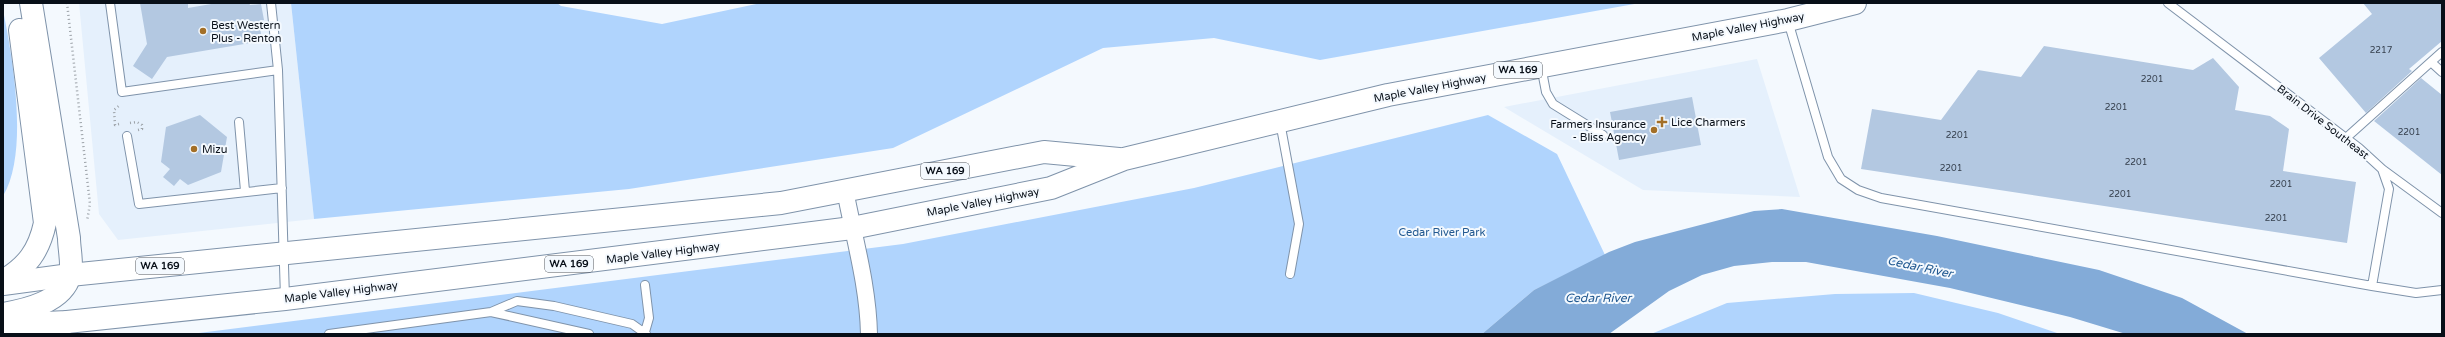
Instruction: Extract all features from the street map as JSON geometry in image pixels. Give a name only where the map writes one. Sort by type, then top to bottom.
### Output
[{"type":"main road","points":[[3,283],[29,261],[42,239],[45,223],[44,204],[16,3]]},
{"type":"main road","points":[[3,314],[41,304],[63,290],[70,275],[69,238],[31,3]]},
{"type":"main road","name":"Maple Valley Highway","points":[[3,325],[66,322],[285,299],[852,228],[1051,188],[1124,159],[1388,95],[1788,20],[1855,3]]},
{"type":"main road","name":"Maple Valley Highway","points":[[3,283],[283,253],[781,203],[1044,152],[1124,159]]},
{"type":"main road","points":[[43,334],[66,322]]},
{"type":"street","points":[[845,190],[862,272],[868,311],[869,334]]},
{"type":"lane","points":[[110,3],[122,92],[278,70]]},
{"type":"lane","points":[[271,3],[278,70],[285,299]]},
{"type":"lane","name":"Brain Drive Southeast","points":[[2168,3],[2346,138],[2382,169],[2389,189],[2372,286]]},
{"type":"lane","points":[[1788,20],[1828,157],[1841,179],[1858,190],[1881,198],[2372,286],[2416,293],[2442,290]]},
{"type":"lane","points":[[2346,138],[2442,52]]},
{"type":"lane","points":[[2431,62],[2442,72]]},
{"type":"lane","points":[[1541,66],[1546,92],[1553,104],[1603,135]]},
{"type":"lane","points":[[1280,121],[1299,224],[1290,274]]},
{"type":"lane","points":[[239,122],[245,191]]},
{"type":"lane","points":[[127,136],[139,204],[282,188]]},
{"type":"lane","points":[[2382,169],[2442,213]]},
{"type":"lane","points":[[329,334],[491,312],[518,301],[554,306],[632,324],[645,333],[649,318],[645,284]]},
{"type":"lane","points":[[491,312],[589,334]]},
{"type":"path","points":[[67,3],[90,204],[87,224]]},
{"type":"shaded area","points":[[79,3],[291,3],[314,219],[118,240],[99,214]]},
{"type":"shaded area","points":[[1757,59],[1800,197],[1643,190],[1504,107]]},
{"type":"green space","points":[[291,3],[557,3],[561,6],[662,24],[761,3],[1640,3],[1320,60],[1214,38],[1103,48],[893,148],[629,189],[314,219]]},
{"type":"green space","points":[[3,10],[14,79],[17,131],[11,178],[3,196]]},
{"type":"green space","name":"Cedar River Park","points":[[1488,115],[1557,154],[1605,255],[1534,290],[1482,334],[191,334],[903,244],[1194,188]]},
{"type":"green space","points":[[1914,293],[1998,313],[2060,334],[1651,334],[1727,303],[1835,294]]},
{"type":"water","name":"Cedar River","points":[[1782,209],[1937,236],[2099,270],[2182,298],[2248,334],[2126,334],[2070,317],[1950,288],[1806,262],[1772,262],[1734,266],[1702,275],[1669,291],[1609,334],[1482,334],[1534,290],[1609,252],[1635,242],[1754,211]]},
{"type":"building","name":"Best Western Plus - Renton","points":[[140,3],[188,3],[188,8],[217,3],[249,3],[250,5],[261,4],[264,20],[259,21],[262,41],[167,57],[152,79],[133,66],[147,44]]},
{"type":"building","points":[[2363,3],[2442,3],[2442,41],[2409,69],[2412,71],[2366,113],[2319,58],[2372,14]]},
{"type":"building","points":[[2044,46],[2193,70],[2213,58],[2239,87],[2235,110],[2270,116],[2289,129],[2283,171],[2356,182],[2347,243],[1861,169],[1872,109],[1941,120],[1978,70],[2021,77]]},
{"type":"building","points":[[2421,78],[2442,95],[2442,175],[2374,121]]},
{"type":"building","points":[[1692,97],[1701,145],[1619,160],[1610,112]]},
{"type":"building","name":"Mizu","points":[[200,115],[227,137],[221,172],[188,185],[180,179],[174,186],[163,177],[170,169],[161,162],[166,127]]},
{"type":"place","name":"Best Western Plus - Renton","points":[[203,31]]},
{"type":"place","name":"Lice Charmers","points":[[1662,122]]},
{"type":"place","name":"Farmers Insurance - Bliss Agency","points":[[1654,130]]},
{"type":"place","name":"Mizu","points":[[194,149]]}]
